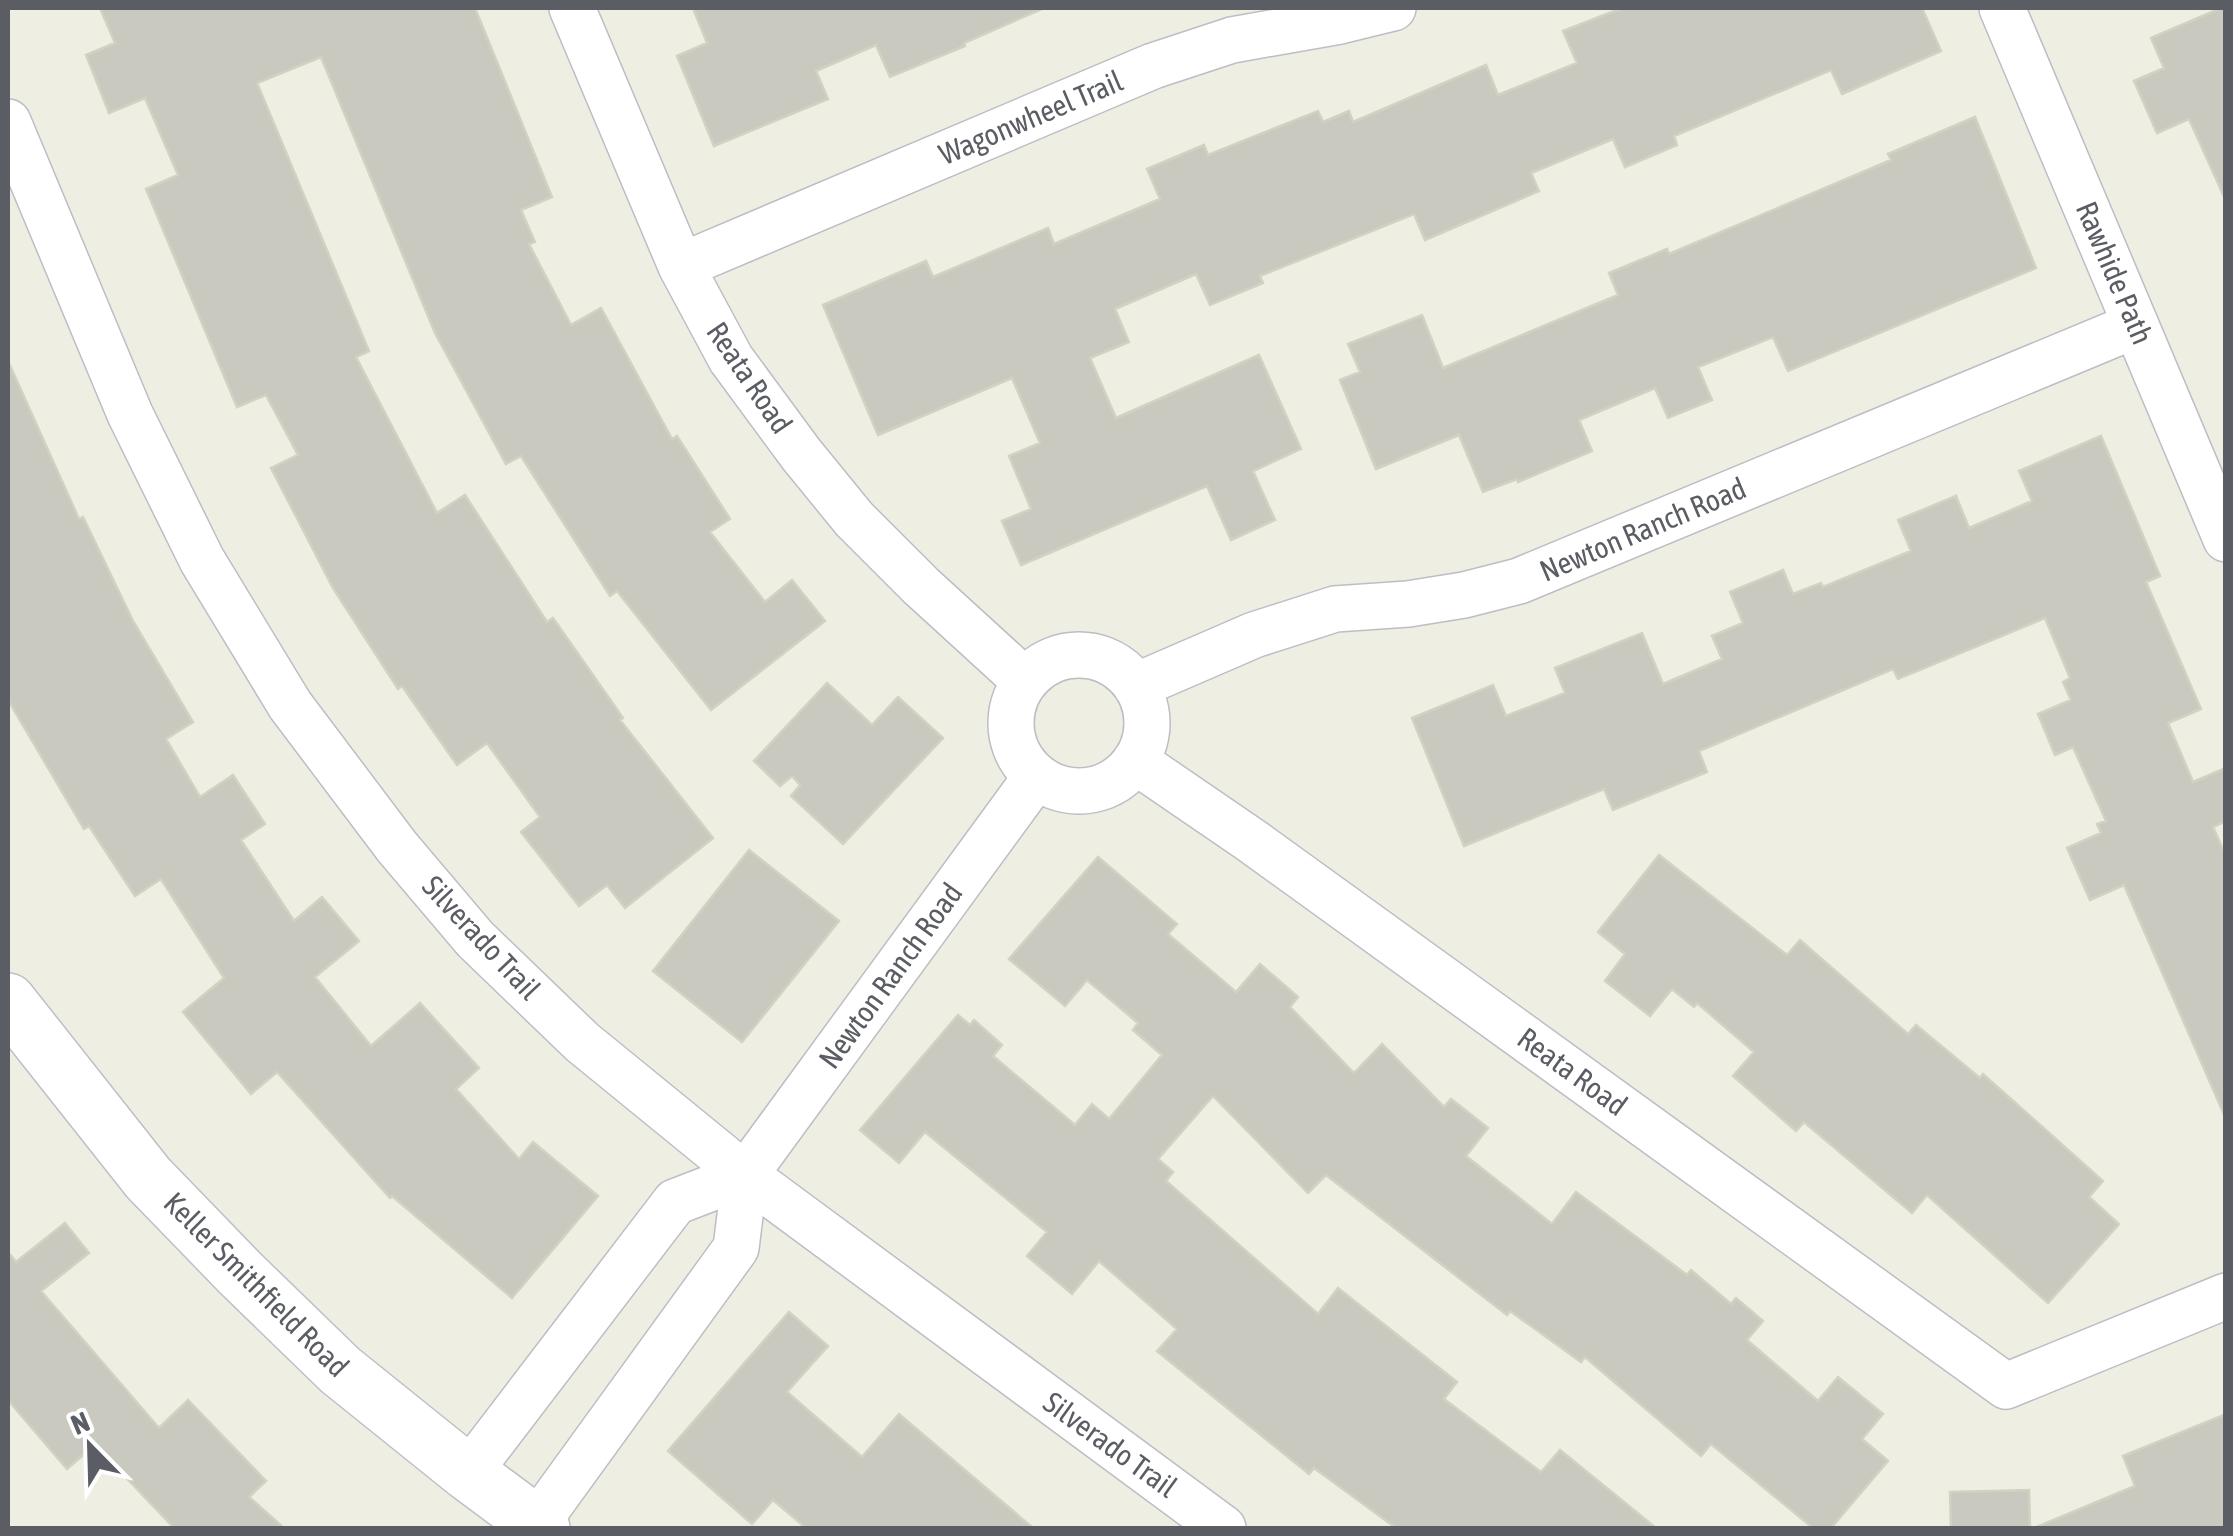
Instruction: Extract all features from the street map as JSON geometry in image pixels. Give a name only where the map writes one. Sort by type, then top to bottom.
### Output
[{"type":"main road","name":"Keller Smithfield Road","points":[[8,1001],[148,1178],[240,1273],[340,1370],[539,1526]]},
{"type":"street","name":"Reata Road","points":[[572,8],[681,266],[731,359],[854,519],[1026,681]]},
{"type":"street","name":"Wagonwheel Trail","points":[[681,266],[1152,66],[1232,40],[1393,8]]},
{"type":"street","name":"Rawhide Path","points":[[2002,8],[2226,539]]},
{"type":"street","name":"Silverado Trail","points":[[8,122],[138,430],[202,560],[290,705],[396,848],[475,938],[582,1042],[745,1175],[1223,1528]]},
{"type":"street","name":"Newton Ranch Road","points":[[1136,686],[1254,636],[1335,609],[1426,601],[1519,581],[2136,325]]},
{"type":"street","points":[[1082,655],[1102,659],[1122,670],[1136,686],[1147,724],[1144,743],[1135,762],[1120,778],[1100,788],[1078,792],[1056,788],[1036,777],[1022,762],[1013,742],[1010,720],[1014,700],[1041,666],[1060,657],[1082,655]]},
{"type":"street","name":"Reata Road","points":[[1135,762],[1252,841],[2006,1386],[2226,1296]]},
{"type":"street","name":"Newton Ranch Road","points":[[539,1526],[736,1248],[745,1175],[1036,777]]},
{"type":"street","points":[[468,1473],[675,1202],[745,1175]]},
{"type":"building","points":[[100,8],[475,8],[552,197],[521,210],[535,242],[529,244],[571,325],[601,308],[672,439],[677,436],[730,519],[710,532],[765,602],[792,580],[825,621],[711,710],[617,591],[610,596],[521,456],[506,464],[435,333],[321,57],[257,83],[369,351],[356,357],[437,513],[465,495],[547,622],[553,618],[623,718],[620,720],[713,838],[625,908],[607,885],[579,906],[521,832],[540,817],[487,743],[457,765],[402,686],[398,689],[333,588],[271,468],[298,455],[266,395],[237,407],[146,189],[178,175],[145,98],[109,113],[86,55],[115,43]]},
{"type":"building","points":[[693,8],[1044,8],[890,77],[876,45],[816,71],[828,99],[714,146],[677,56],[707,43]]},
{"type":"building","points":[[1622,8],[1922,8],[1941,51],[1842,94],[1831,70],[1674,136],[1677,145],[1625,167],[1613,139],[1531,173],[1539,191],[1425,240],[1414,214],[1260,276],[1263,283],[1210,305],[1196,274],[1115,309],[1129,342],[1090,358],[1116,418],[1259,355],[1301,449],[1253,471],[1275,520],[1231,540],[1207,486],[1021,565],[1002,521],[1031,509],[1009,456],[1040,443],[1012,378],[878,435],[823,305],[926,261],[933,277],[1048,228],[1054,244],[1160,199],[1147,169],[1204,145],[1208,155],[1318,111],[1323,122],[1349,111],[1353,122],[1486,65],[1498,95],[1577,63],[1563,31]]},
{"type":"building","points":[[2226,8],[2226,201],[2189,119],[2157,133],[2134,81],[2164,68],[2151,38]]},
{"type":"building","points":[[1975,117],[2036,268],[1788,371],[1773,337],[1698,367],[1712,400],[1668,418],[1655,388],[1579,420],[1592,451],[1518,482],[1517,479],[1483,492],[1459,435],[1376,469],[1340,380],[1360,372],[1348,344],[1422,315],[1443,368],[1618,295],[1609,273],[1667,249],[1669,254],[1891,160],[1888,154]]},
{"type":"building","points":[[8,361],[79,519],[83,517],[133,621],[193,722],[166,739],[200,797],[233,775],[265,824],[241,840],[294,921],[322,897],[359,941],[315,977],[371,1046],[420,1003],[479,1068],[456,1089],[519,1159],[533,1142],[598,1196],[512,1298],[390,1198],[277,1072],[251,1094],[183,1012],[224,978],[161,879],[135,896],[89,826],[84,829],[8,700]]},
{"type":"building","points":[[2101,436],[2160,576],[2146,582],[2201,709],[2168,723],[2193,782],[2226,768],[2226,821],[2213,827],[2226,856],[2226,1119],[2124,885],[2090,900],[2067,848],[2101,833],[2097,824],[2106,821],[2073,747],[2055,755],[2038,714],[2071,700],[2063,682],[2070,678],[2045,618],[1898,679],[1893,669],[1699,751],[1707,772],[1613,810],[1604,789],[1464,846],[1412,718],[1493,685],[1506,716],[1565,693],[1555,668],[1642,633],[1663,684],[1722,659],[1712,636],[1743,623],[1730,592],[1783,570],[1793,594],[1821,583],[1823,587],[1911,551],[1898,520],[1956,496],[1969,528],[2032,501],[2019,471]]},
{"type":"building","points":[[827,683],[872,725],[898,697],[943,738],[843,844],[791,796],[800,785],[792,776],[780,786],[754,761]]},
{"type":"building","points":[[749,850],[839,921],[742,1042],[653,971]]},
{"type":"building","points":[[1659,855],[1787,955],[1800,940],[1908,1034],[1916,1025],[1980,1078],[1983,1074],[2103,1181],[2089,1197],[2119,1224],[2048,1303],[1927,1195],[1912,1213],[1804,1122],[1796,1131],[1733,1076],[1754,1052],[1697,1003],[1694,1007],[1672,989],[1650,1016],[1605,981],[1625,954],[1598,932]]},
{"type":"building","points":[[1098,857],[1177,924],[1168,934],[1236,992],[1260,964],[1298,997],[1290,1007],[1354,1073],[1382,1044],[1444,1107],[1451,1099],[1488,1128],[1466,1156],[1552,1224],[1576,1192],[1687,1275],[1691,1270],[1731,1304],[1736,1298],[1763,1321],[1747,1340],[1818,1401],[1838,1377],[1883,1414],[1862,1439],[1888,1461],[1831,1528],[1813,1528],[1711,1444],[1701,1456],[1585,1357],[1581,1362],[1510,1311],[1507,1315],[1326,1175],[1308,1193],[1213,1096],[1158,1159],[1173,1172],[1166,1181],[1318,1314],[1338,1288],[1457,1382],[1444,1399],[1541,1472],[1560,1450],[1656,1528],[1396,1528],[1314,1468],[1309,1474],[1157,1351],[1177,1329],[1099,1261],[1072,1294],[1027,1256],[1047,1232],[925,1132],[899,1163],[860,1130],[958,1015],[970,1025],[974,1020],[1002,1045],[993,1056],[1075,1125],[1092,1104],[1109,1119],[1162,1055],[1133,1030],[1138,1023],[1087,980],[1065,1006],[1009,959]]},
{"type":"building","points":[[65,1223],[89,1253],[41,1291],[159,1428],[188,1400],[266,1481],[249,1497],[284,1528],[174,1528],[95,1445],[67,1469],[8,1400],[8,1252],[16,1262]]},
{"type":"building","points":[[789,1312],[828,1346],[787,1392],[862,1457],[899,1414],[1033,1528],[806,1528],[773,1500],[752,1524],[668,1451]]},
{"type":"building","points":[[2226,1414],[2226,1528],[2034,1528],[2135,1486],[2123,1456]]},
{"type":"building","points":[[2029,1490],[2030,1528],[1951,1528],[1950,1492]]}]
